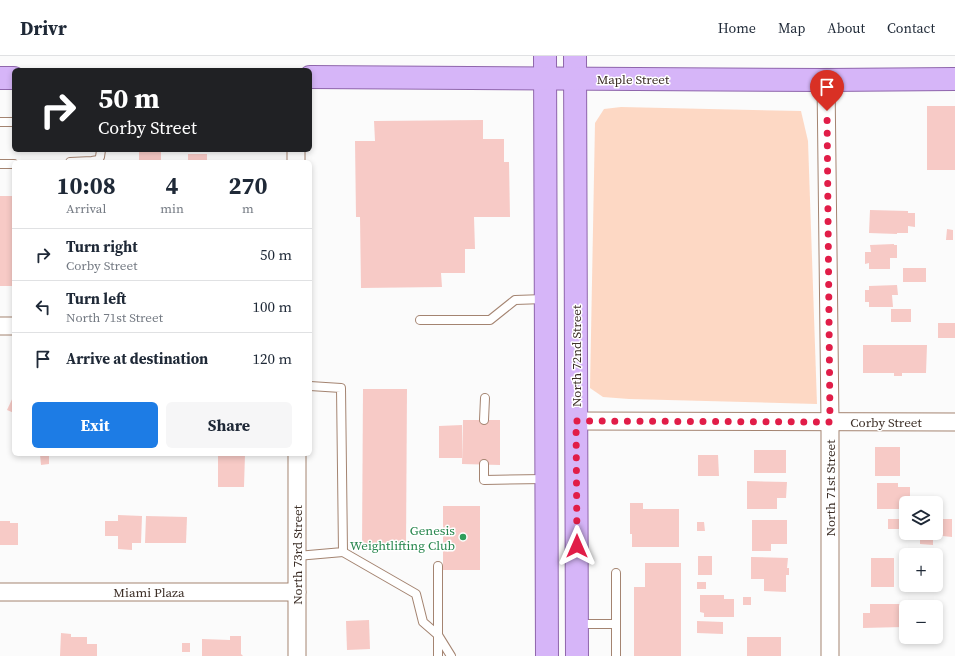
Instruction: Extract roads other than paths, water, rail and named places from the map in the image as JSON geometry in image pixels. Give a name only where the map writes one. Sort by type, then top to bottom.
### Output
[{"type":"main road","points":[[545,56],[547,656]]},
{"type":"main road","name":"North 72nd Street","points":[[576,56],[577,656]]},
{"type":"main road","name":"Maple Street","points":[[312,77],[826,80],[955,79]]},
{"type":"main road","points":[[0,78],[12,78]]},
{"type":"street","name":"North 71st Street","points":[[826,80],[830,422],[830,656]]},
{"type":"street","points":[[0,326],[12,326]]},
{"type":"street","name":"Corby Street","points":[[576,421],[955,422]]},
{"type":"street","name":"North 73rd Street","points":[[297,456],[297,656]]},
{"type":"street","name":"Miami Plaza","points":[[0,592],[298,592]]},
{"type":"lane","points":[[0,122],[12,122]]},
{"type":"lane","points":[[0,164],[12,164]]},
{"type":"lane","points":[[420,320],[490,320],[515,300],[546,299]]},
{"type":"lane","points":[[312,386],[341,388],[343,552]]},
{"type":"lane","points":[[484,420],[485,398]]},
{"type":"lane","points":[[484,464],[484,480],[546,479]]},
{"type":"lane","points":[[297,556],[343,552],[416,594],[423,622],[438,635],[451,656]]},
{"type":"lane","points":[[438,566],[438,656]]},
{"type":"lane","points":[[616,573],[616,656]]},
{"type":"lane","points":[[577,624],[616,624]]},
{"type":"place","name":"Genesis Weightlifting Club","points":[[463,537]]}]
